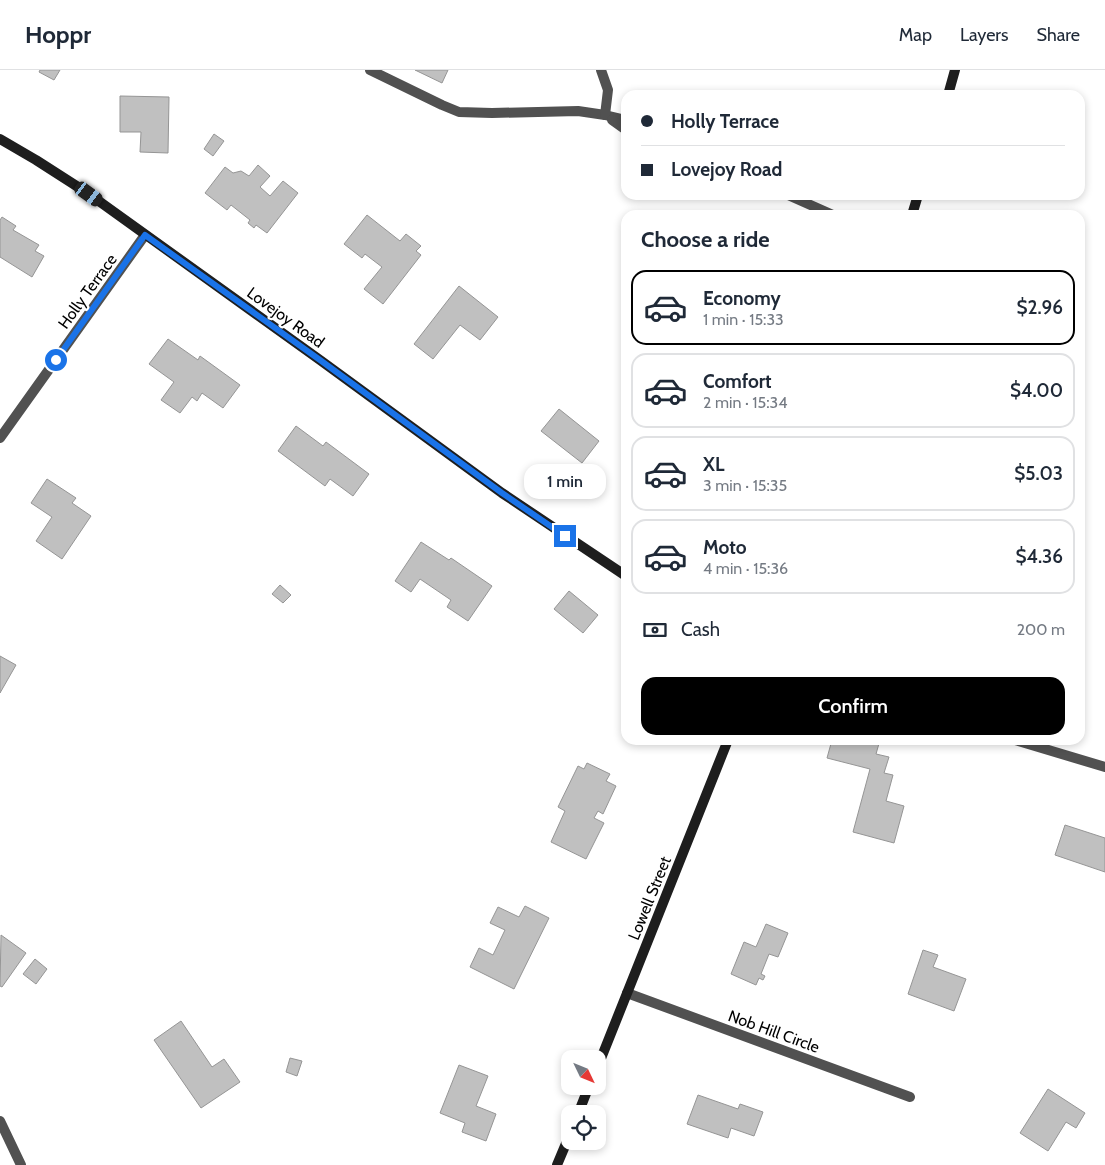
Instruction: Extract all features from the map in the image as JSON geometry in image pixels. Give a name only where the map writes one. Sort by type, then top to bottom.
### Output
[{"type":"main road","points":[[949,90],[955,70]]},
{"type":"main road","name":"Lovejoy Road","points":[[0,139],[89,194],[502,493],[621,573]]},
{"type":"main road","name":"Lowell Street","points":[[604,1050],[726,745]]},
{"type":"main road","points":[[557,1165],[563,1150]]},
{"type":"street","points":[[370,70],[459,112],[492,114],[578,111],[621,119]]},
{"type":"street","points":[[601,70],[608,90],[605,115]]},
{"type":"street","points":[[605,115],[621,126]]},
{"type":"street","points":[[799,200],[822,210]]},
{"type":"street","name":"Holly Terrace","points":[[0,438],[145,235]]},
{"type":"street","points":[[1032,745],[1105,767]]},
{"type":"street","name":"Nob Hill Circle","points":[[627,993],[910,1097]]},
{"type":"street","points":[[0,1121],[21,1165]]},
{"type":"building","points":[[40,70],[60,70],[54,80],[39,72]]},
{"type":"building","points":[[415,70],[448,70],[442,83]]},
{"type":"building","points":[[120,96],[169,97],[168,153],[140,152],[141,132],[120,132]]},
{"type":"building","points":[[214,134],[224,141],[213,156],[204,149]]},
{"type":"building","points":[[258,165],[270,176],[260,187],[270,196],[283,181],[298,193],[267,233],[256,225],[254,228],[248,223],[250,220],[231,205],[227,210],[205,193],[225,167],[233,173],[241,171],[249,176]]},
{"type":"building","points":[[367,215],[400,241],[406,234],[421,246],[416,251],[421,255],[383,304],[364,289],[382,267],[365,254],[362,258],[344,244]]},
{"type":"building","points":[[2,217],[16,226],[13,230],[39,245],[35,251],[44,256],[32,277],[0,257],[0,220]]},
{"type":"building","points":[[459,286],[498,317],[480,340],[460,325],[433,359],[414,344]]},
{"type":"building","points":[[168,339],[198,360],[200,356],[240,385],[223,408],[202,393],[197,401],[192,397],[180,413],[161,400],[174,382],[149,364]]},
{"type":"building","points":[[559,409],[599,441],[582,463],[541,431]]},
{"type":"building","points":[[296,426],[323,446],[326,442],[369,474],[353,496],[330,479],[325,486],[278,451]]},
{"type":"building","points":[[47,479],[76,498],[72,503],[91,516],[62,559],[36,541],[52,517],[31,503]]},
{"type":"building","points":[[421,542],[449,560],[451,558],[492,586],[468,621],[447,607],[451,600],[420,579],[411,592],[395,581]]},
{"type":"building","points":[[280,585],[291,595],[283,603],[272,594]]},
{"type":"building","points":[[569,591],[598,615],[583,633],[554,609]]},
{"type":"building","points":[[0,656],[16,665],[0,693]]},
{"type":"building","points":[[831,745],[879,745],[876,754],[889,757],[884,773],[893,775],[886,801],[904,806],[894,843],[853,832],[870,769],[827,758]]},
{"type":"building","points":[[587,763],[610,774],[606,781],[616,786],[603,814],[598,811],[594,818],[604,823],[586,859],[551,842],[565,811],[558,807],[578,766],[584,769]]},
{"type":"building","points":[[1065,825],[1105,838],[1105,872],[1055,855]]},
{"type":"building","points":[[525,906],[549,918],[514,989],[470,967],[479,948],[493,955],[505,930],[490,923],[498,907],[519,917]]},
{"type":"building","points":[[766,924],[788,933],[778,957],[769,954],[761,974],[765,976],[763,980],[759,978],[756,985],[731,974],[744,942],[756,947]]},
{"type":"building","points":[[1,935],[26,953],[2,987],[0,986]]},
{"type":"building","points":[[923,950],[938,955],[933,967],[966,979],[954,1011],[908,994]]},
{"type":"building","points":[[35,959],[47,969],[36,984],[23,974]]},
{"type":"building","points":[[181,1021],[212,1067],[224,1059],[240,1082],[201,1108],[154,1040]]},
{"type":"building","points":[[290,1058],[302,1061],[297,1076],[286,1072]]},
{"type":"building","points":[[459,1065],[488,1076],[476,1106],[496,1114],[486,1141],[462,1132],[465,1123],[440,1113]]},
{"type":"building","points":[[1048,1089],[1085,1113],[1076,1128],[1066,1122],[1048,1151],[1020,1133]]},
{"type":"building","points":[[698,1095],[738,1109],[740,1104],[763,1112],[754,1136],[731,1128],[728,1138],[687,1124]]},
{"type":"route","points":[[56,360],[145,235],[502,493],[565,536]]}]
